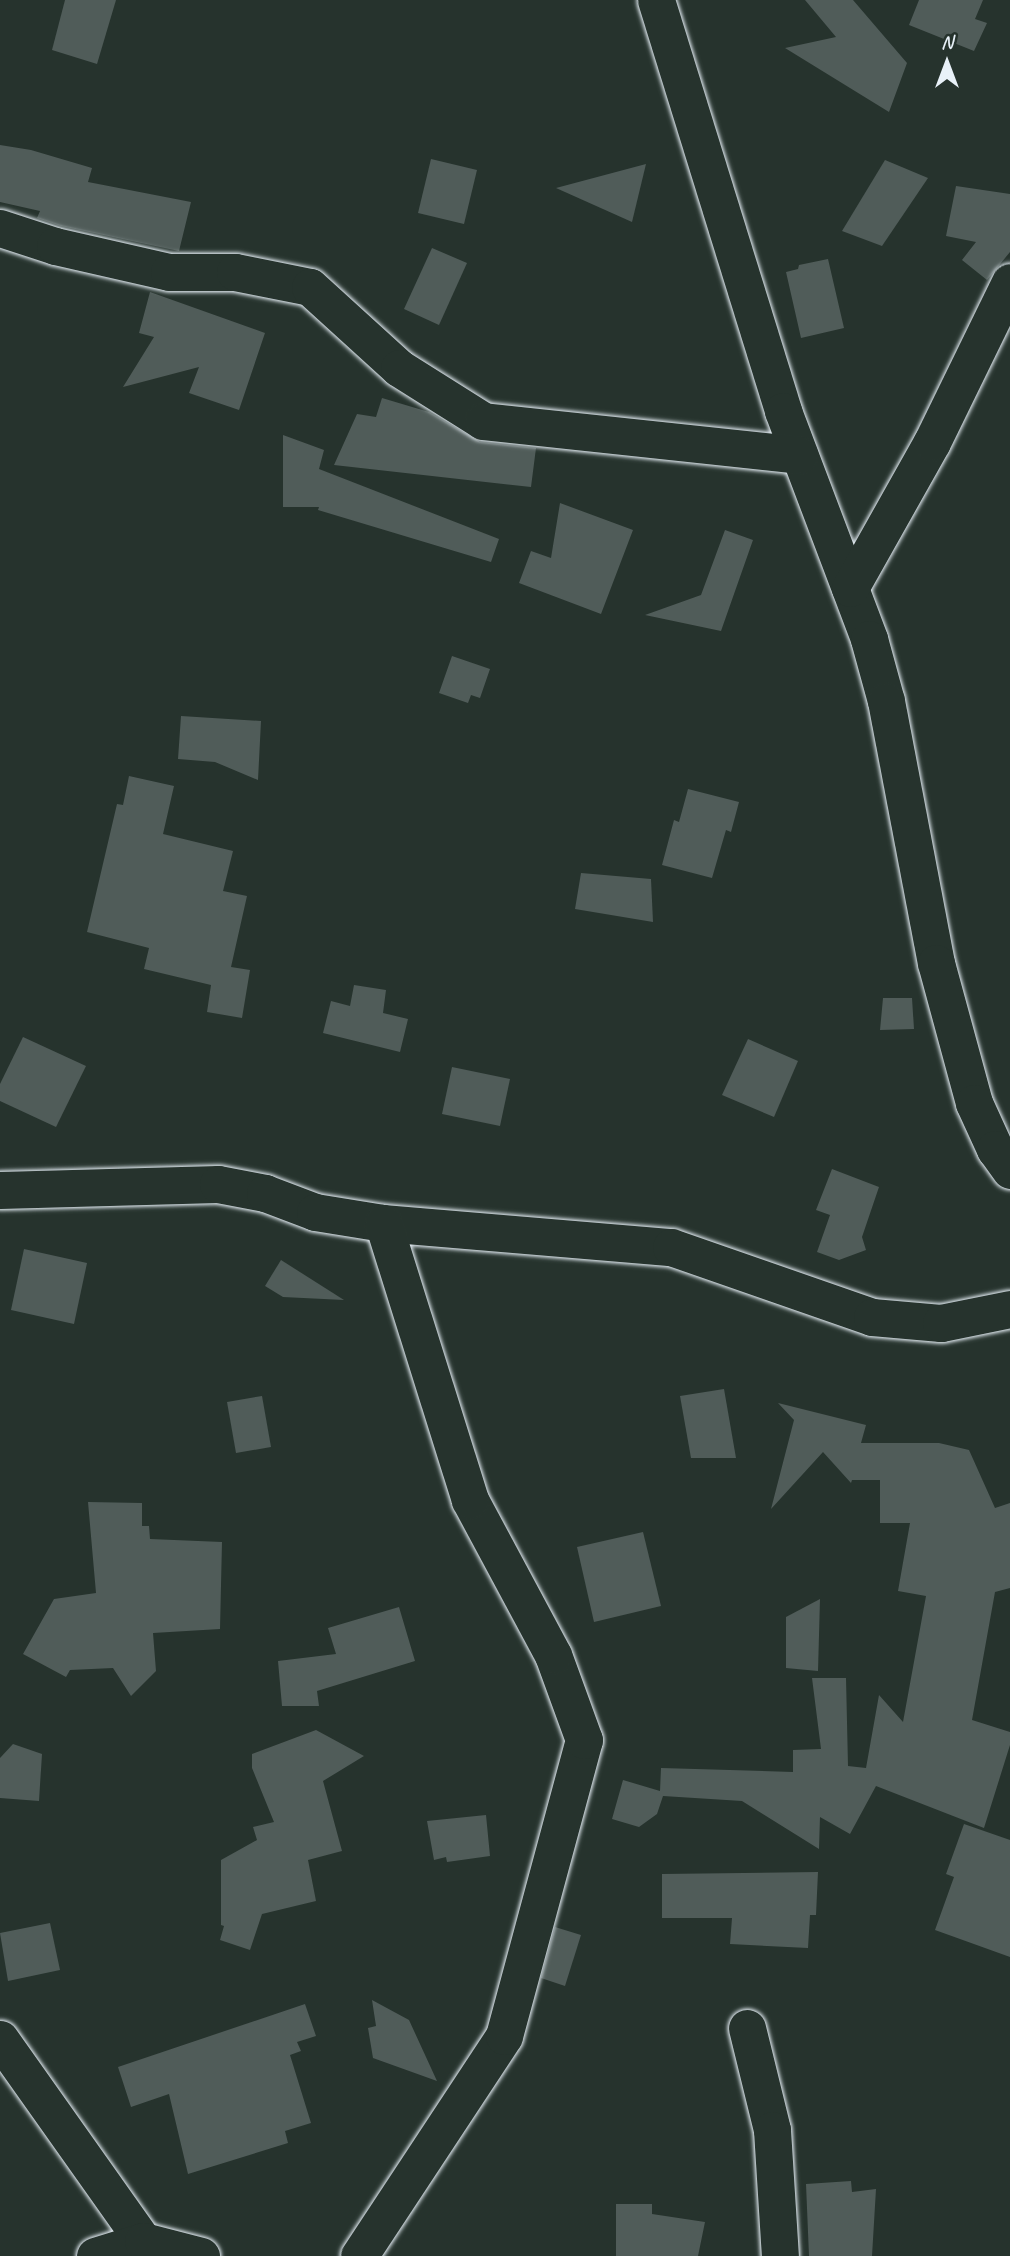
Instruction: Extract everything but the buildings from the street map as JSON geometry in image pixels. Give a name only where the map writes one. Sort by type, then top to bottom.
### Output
[{"type":"street","points":[[656,0],[783,411],[869,639],[886,701],[936,963],[974,1103],[995,1149],[1010,1170]]},
{"type":"street","points":[[0,228],[55,246],[169,272],[235,272],[310,286],[399,368],[483,421],[799,455]]},
{"type":"street","points":[[850,588],[932,442],[1010,282]]},
{"type":"street","points":[[0,1190],[218,1184],[265,1193],[315,1212],[383,1223],[671,1247],[872,1317],[942,1323],[1010,1309]]},
{"type":"street","points":[[359,2256],[504,2036],[584,1740],[553,1655],[470,1500],[383,1223]]},
{"type":"street","points":[[747,2028],[772,2130],[780,2256]]},
{"type":"street","points":[[0,2039],[146,2248]]},
{"type":"street","points":[[95,2256],[146,2248],[201,2256]]}]
